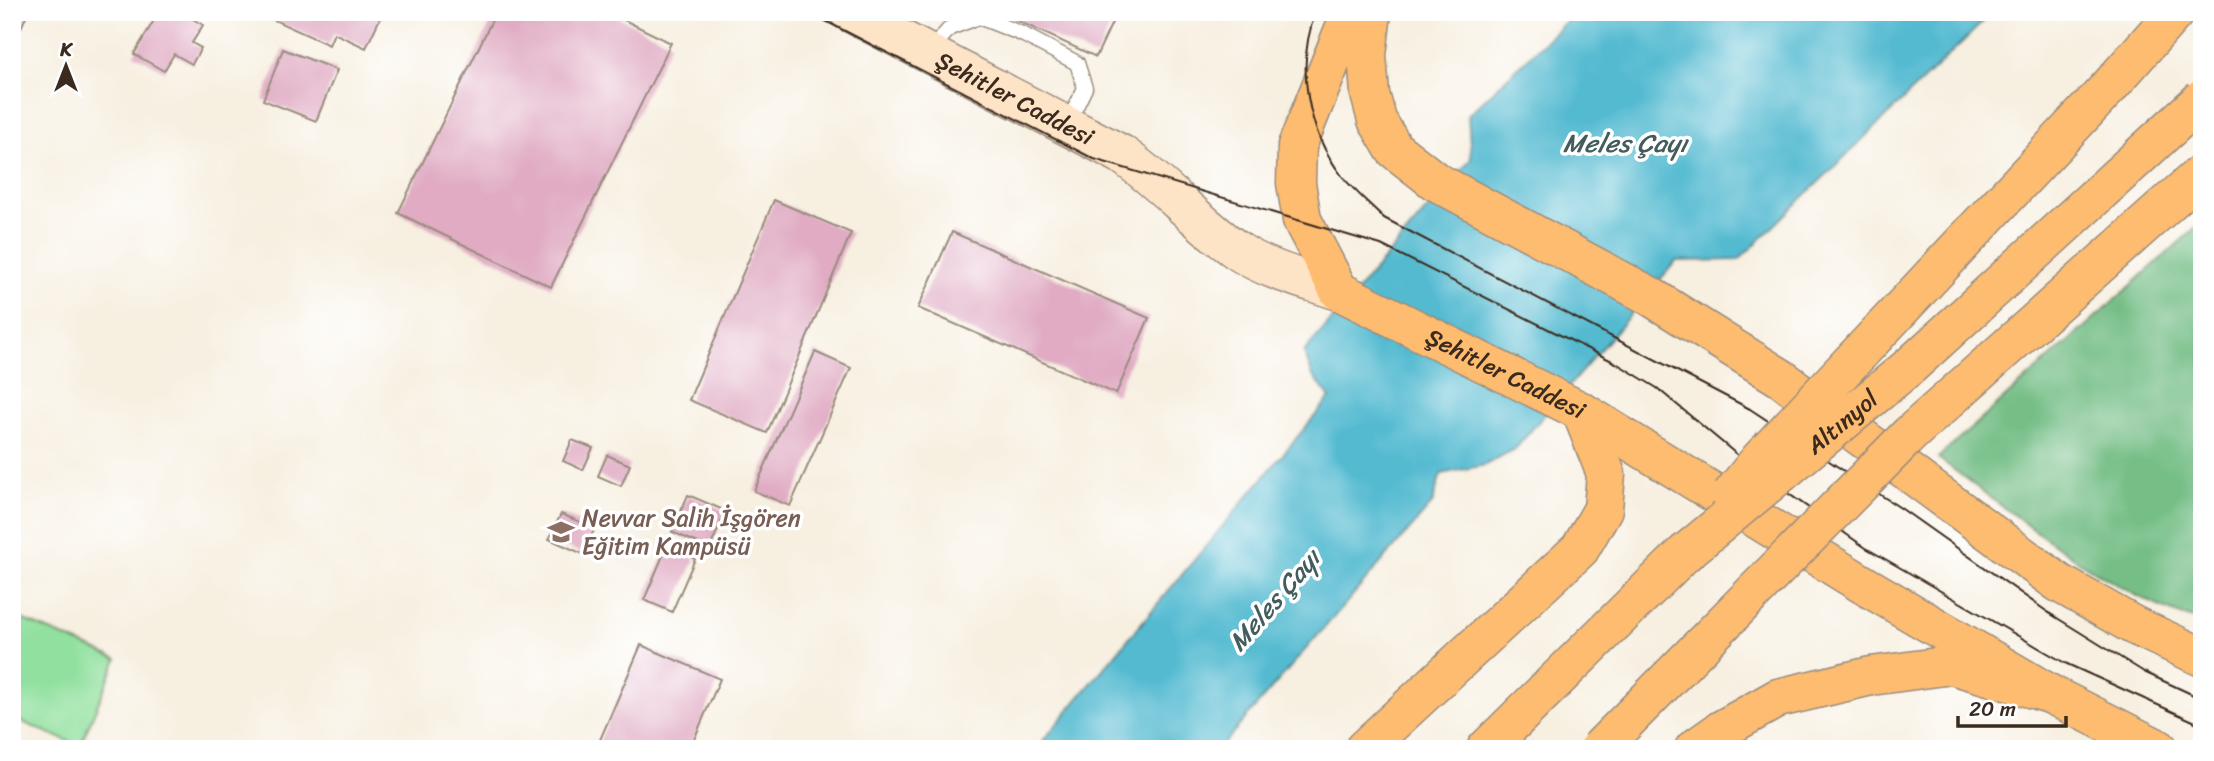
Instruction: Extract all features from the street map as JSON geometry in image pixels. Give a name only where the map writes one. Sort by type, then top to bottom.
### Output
[{"type":"main road","points":[[1339,291],[1302,220],[1296,183],[1297,146],[1351,12]]},
{"type":"main road","points":[[1373,12],[1367,55],[1370,94],[1377,120],[1394,149],[1435,181],[1650,296],[1781,378],[2059,583],[2133,625],[2202,657]]},
{"type":"main road","points":[[1684,554],[1760,459],[2175,12]]},
{"type":"main road","name":"Altınyol","points":[[1486,749],[1684,554],[1910,366],[2202,99]]},
{"type":"main road","points":[[1599,749],[1910,434],[2202,173]]},
{"type":"main road","name":"Şehitler Caddesi","points":[[1339,291],[1581,411],[1853,578],[2050,694],[2121,740],[2159,749]]},
{"type":"main road","points":[[1364,749],[1580,549],[1603,509],[1606,474],[1581,411]]},
{"type":"main road","points":[[1694,749],[1721,730],[1778,698],[1871,676],[1952,665],[2050,694]]},
{"type":"street","name":"Şehitler Caddesi","points":[[849,12],[939,40],[1066,127],[1121,154],[1156,178],[1192,215],[1240,253],[1339,291]]},
{"type":"lane","points":[[939,40],[956,12]]},
{"type":"lane","points":[[939,40],[979,17],[1022,34],[1077,63],[1084,88],[1066,127]]},
{"type":"green space","points":[[2202,222],[2202,621],[2170,611],[2101,575],[2030,527],[1938,458]]},
{"type":"green space","points":[[12,615],[117,659],[80,746],[12,718]]},
{"type":"water","name":"Meles Çayı","points":[[1576,12],[1993,12],[1739,260],[1676,261],[1516,448],[1485,465],[1441,474],[1432,504],[1219,749],[1036,749],[1330,398],[1312,374],[1304,352],[1471,159],[1468,115]]},
{"type":"building","points":[[12,12],[28,12],[17,37],[12,35]]},
{"type":"building","points":[[159,12],[181,12],[203,25],[192,43],[201,48],[192,64],[174,54],[164,71],[134,54]]},
{"type":"building","points":[[264,12],[383,12],[366,48],[334,33],[329,45],[263,15]]},
{"type":"building","points":[[496,12],[608,12],[671,43],[551,287],[398,213]]},
{"type":"building","points":[[1006,12],[1117,12],[1096,57],[1005,15]]},
{"type":"building","points":[[283,49],[337,70],[316,121],[263,100]]},
{"type":"building","points":[[774,200],[851,233],[767,433],[689,400]]},
{"type":"building","points":[[952,232],[1149,318],[1116,394],[918,308]]},
{"type":"building","points":[[815,352],[851,368],[790,506],[754,491]]},
{"type":"building","points":[[572,440],[593,448],[583,470],[563,461]]},
{"type":"building","points":[[607,455],[630,465],[621,486],[598,476]]},
{"type":"building","points":[[688,495],[726,511],[710,548],[672,532]]},
{"type":"building","points":[[561,514],[595,528],[583,554],[549,539]]},
{"type":"building","points":[[667,546],[695,559],[672,612],[644,600]]},
{"type":"building","points":[[641,645],[720,679],[690,749],[596,749]]},
{"type":"tram line","points":[[808,12],[1094,159],[1381,245],[1616,363],[1657,388],[1759,473],[1866,548],[2065,663],[2202,725]]},
{"type":"tram line","points":[[1316,12],[1306,54],[1308,97],[1313,118],[1320,139],[1342,176],[1384,218],[1750,409],[1902,509],[2049,613],[2144,672],[2202,699]]},
{"type":"place","name":"Nevvar Salih İşgören Eğitim Kampüsü","points":[[561,532]]}]
